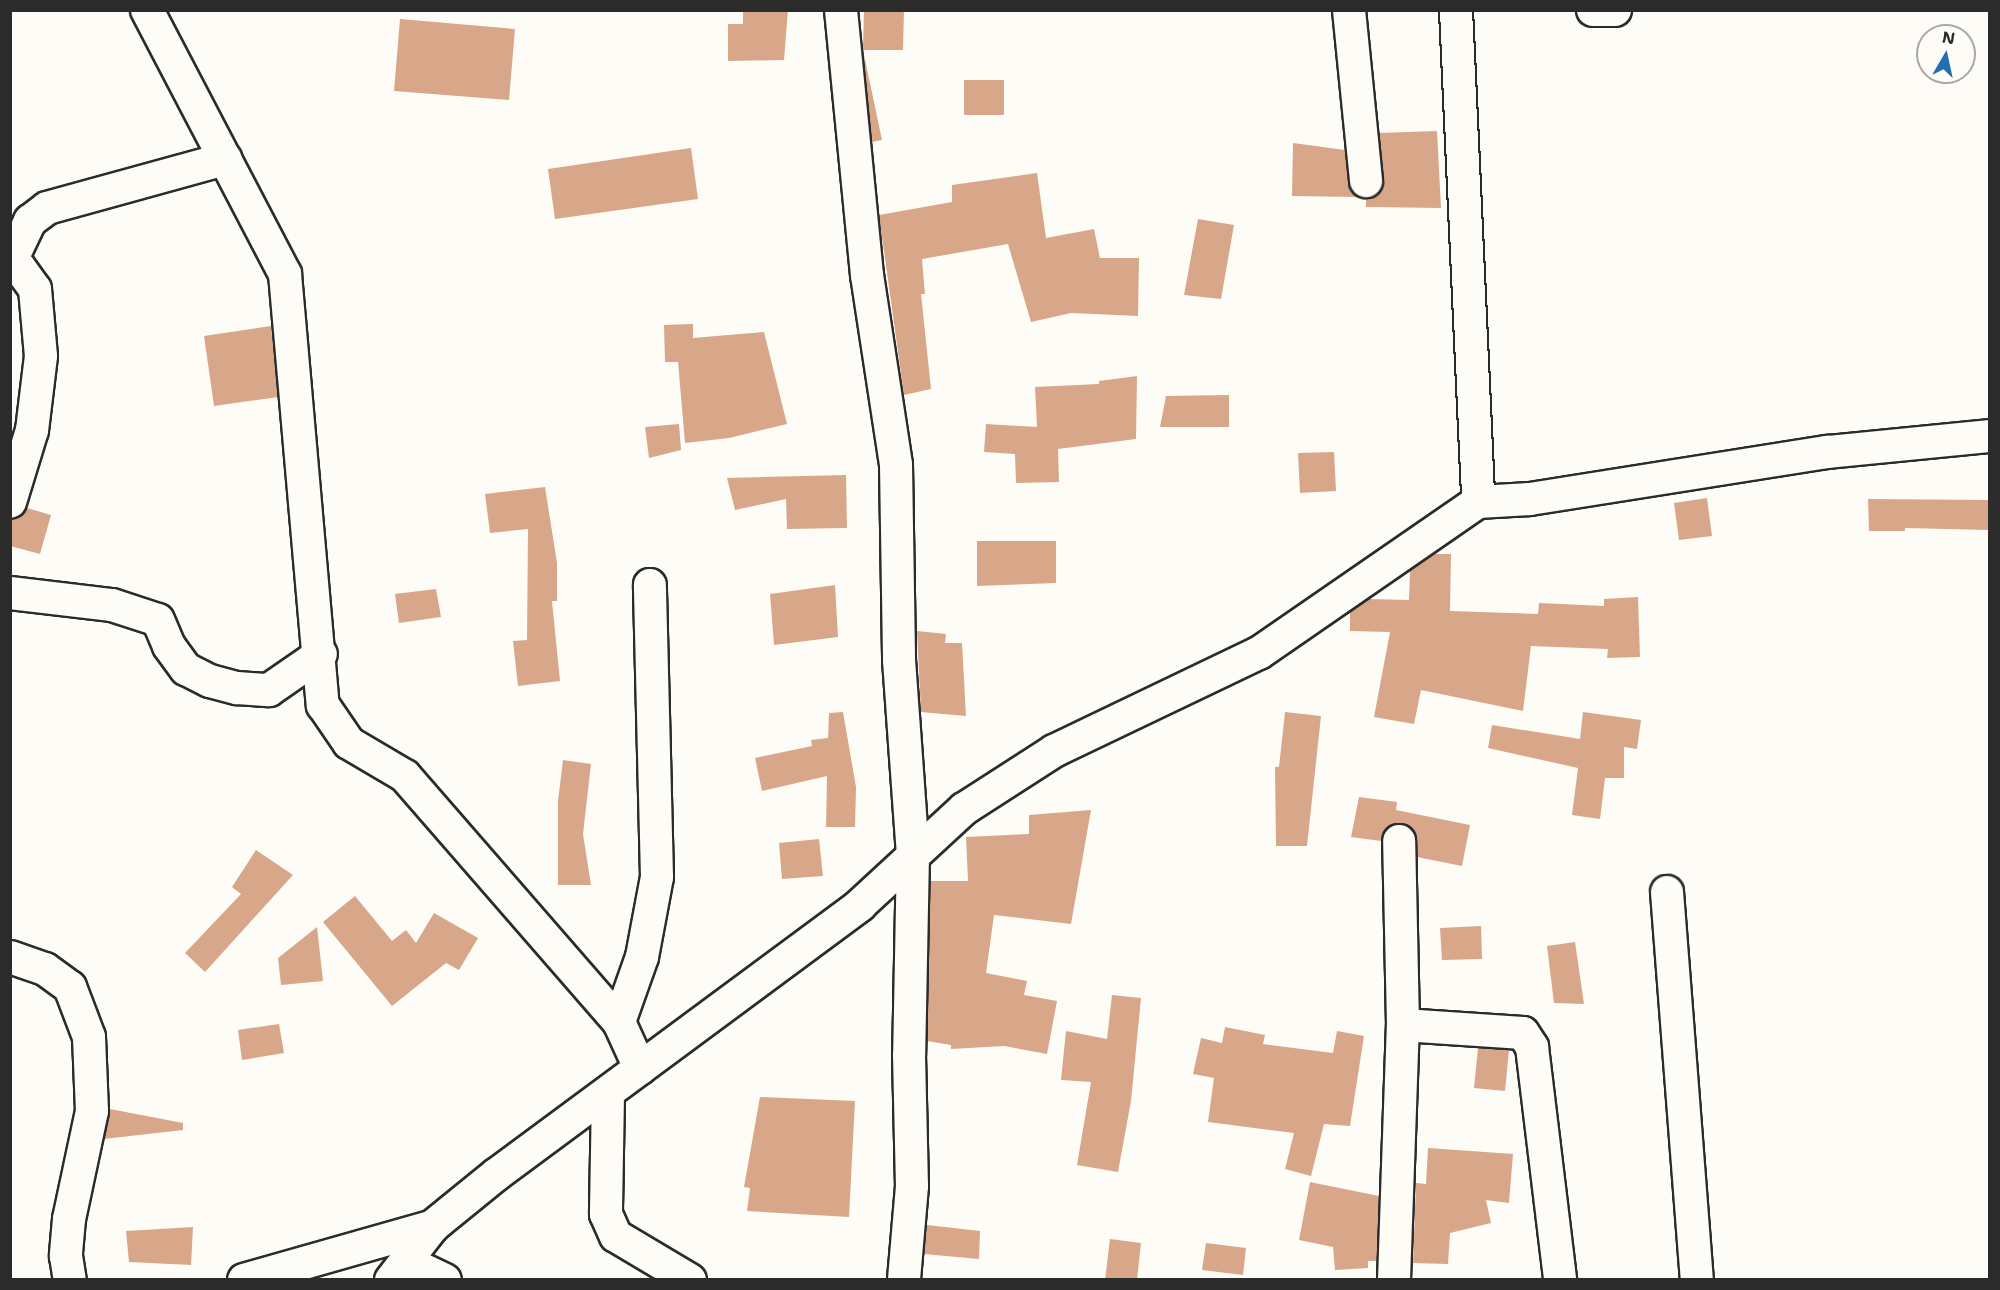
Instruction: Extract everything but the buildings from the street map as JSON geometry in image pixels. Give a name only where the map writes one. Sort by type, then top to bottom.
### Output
[{"type":"street","points":[[147,10],[285,274],[321,654],[323,705],[349,743],[405,776],[619,1022],[640,1068]]},
{"type":"street","points":[[841,10],[867,275],[896,465],[899,660],[913,854],[909,1055],[912,1186],[904,1280]]},
{"type":"street","points":[[1349,10],[1366,181]]},
{"type":"street","points":[[1456,10],[1478,502]]},
{"type":"street","points":[[1593,10],[1615,10]]},
{"type":"street","points":[[10,502],[32,430],[41,356],[36,289],[19,267],[10,264],[30,221],[47,208],[225,159]]},
{"type":"street","points":[[445,1280],[398,1270],[433,1226],[497,1174],[608,1095],[640,1068],[860,904],[964,809],[1054,751],[1259,652],[1478,502],[1530,499],[1827,452],[1989,436]]},
{"type":"street","points":[[619,1022],[642,957],[657,877],[650,585]]},
{"type":"street","points":[[10,593],[112,605],[158,620],[169,646],[186,669],[210,681],[237,688],[269,690],[321,654]]},
{"type":"street","points":[[1394,1280],[1403,1025],[1399,841]]},
{"type":"street","points":[[1667,892],[1697,1280]]},
{"type":"street","points":[[10,957],[45,969],[70,987],[88,1037],[92,1111],[69,1219],[66,1256],[70,1280]]},
{"type":"street","points":[[1403,1025],[1523,1033],[1532,1047],[1560,1280]]},
{"type":"street","points":[[608,1095],[606,1214],[616,1236],[690,1280]]},
{"type":"street","points":[[244,1280],[433,1226]]}]
